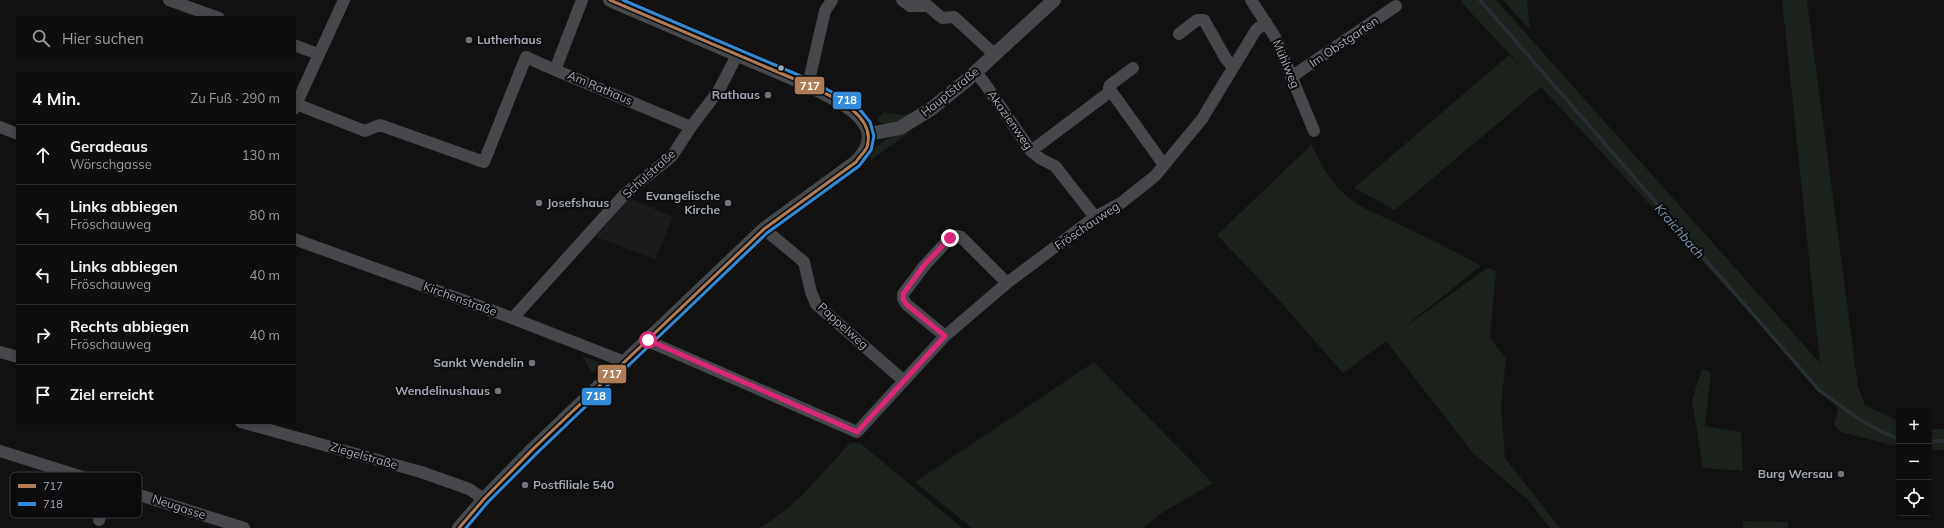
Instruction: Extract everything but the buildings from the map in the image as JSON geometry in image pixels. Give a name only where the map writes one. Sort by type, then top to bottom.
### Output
[{"type":"street","points":[[169,0],[213,16]]},
{"type":"street","points":[[296,105],[344,0]]},
{"type":"street","name":"Am Rathaus","points":[[582,0],[555,70],[691,127]]},
{"type":"street","points":[[459,528],[484,499],[764,229],[856,162],[865,152],[869,134],[866,124],[852,110],[808,85],[610,0]]},
{"type":"street","points":[[808,85],[825,12],[832,0]]},
{"type":"street","points":[[902,0],[910,6],[928,6],[942,18],[954,17],[994,54]]},
{"type":"street","name":"Hauptstraße","points":[[869,134],[900,128],[925,113],[975,72],[1054,0]]},
{"type":"street","name":"Mühlweg","points":[[1251,0],[1275,37],[1314,131]]},
{"type":"street","name":"Im Obstgarten","points":[[1291,77],[1396,6]]},
{"type":"street","points":[[1179,34],[1197,20],[1204,20],[1226,59],[1233,67]]},
{"type":"street","name":"Fröschauweg","points":[[648,340],[857,432],[945,336],[1007,283],[1095,217],[1121,203],[1155,176],[1202,119],[1256,30],[1266,22]]},
{"type":"street","points":[[296,46],[318,54]]},
{"type":"street","name":"Schulstraße","points":[[513,318],[624,195],[672,156],[691,127],[720,90],[737,55]]},
{"type":"street","points":[[296,107],[365,131],[380,125],[484,162],[526,58],[555,70]]},
{"type":"street","points":[[1134,68],[1110,85],[1109,88],[1164,165]]},
{"type":"street","name":"Akazienweg","points":[[975,72],[983,81],[1031,151],[1041,160],[1055,166],[1095,217]]},
{"type":"street","points":[[1031,151],[1111,91]]},
{"type":"street","points":[[0,127],[16,133]]},
{"type":"street","name":"Pappelweg","points":[[764,229],[804,262],[811,292],[816,304],[904,380]]},
{"type":"street","points":[[945,336],[906,304],[903,299],[903,294],[925,264],[950,238],[955,236],[961,237],[1007,283]]},
{"type":"street","name":"Kirchenstraße","points":[[296,240],[513,318],[625,362]]},
{"type":"street","points":[[0,352],[16,356]]},
{"type":"street","name":"Ziegelstraße","points":[[248,424],[421,472],[469,489],[484,499]]},
{"type":"street","name":"Neugasse","points":[[0,451],[65,472]]},
{"type":"street","name":"Neugasse","points":[[142,496],[244,528]]},
{"type":"shaded area","points":[[1463,0],[1496,0],[1820,363],[1782,0],[1807,0],[1858,387],[1865,405],[1896,420],[1896,446],[1841,432],[1834,425],[1838,408],[1541,87],[1395,210],[1354,188],[1509,55],[1531,77],[1461,2]]},
{"type":"shaded area","points":[[1503,0],[1527,0],[1530,30]]},
{"type":"shaded area","points":[[917,111],[904,120],[893,124],[878,121],[879,117],[884,112],[903,115]]},
{"type":"shaded area","points":[[910,132],[871,160],[869,156],[882,142],[897,135]]},
{"type":"shaded area","points":[[1311,143],[1329,176],[1339,189],[1350,199],[1357,204],[1434,241],[1481,266],[1398,332],[1487,268],[1496,271],[1490,338],[1506,359],[1501,406],[1505,458],[1560,528],[1550,528],[1528,500],[1473,453],[1386,341],[1343,373],[1278,299],[1217,235],[1309,147]]},
{"type":"shaded area","points":[[629,198],[673,217],[655,259],[596,237]]},
{"type":"shaded area","points":[[582,356],[602,363],[592,373]]},
{"type":"shaded area","points":[[1094,362],[1213,483],[1163,512],[1143,528],[972,528],[915,482]]},
{"type":"shaded area","points":[[1702,369],[1711,372],[1705,426],[1741,432],[1743,471],[1703,468],[1692,400]]},
{"type":"shaded area","points":[[1932,429],[1944,429],[1944,450],[1932,450]]},
{"type":"shaded area","points":[[850,443],[860,443],[962,528],[759,528],[772,520],[796,500]]},
{"type":"shaded area","points":[[1743,521],[1788,522],[1788,528],[1743,528]]},
{"type":"waterway","name":"Kraichbach","points":[[1480,0],[1819,390],[1867,424],[1896,438]]},
{"type":"waterway","name":"Kraichbach","points":[[1932,441],[1944,441]]},
{"type":"transit line","name":"717","points":[[459,528],[484,499],[533,449],[764,229],[856,162],[867,147],[868,135],[865,125],[859,116],[839,101],[808,85],[610,0]]},
{"type":"transit line","name":"718","points":[[466,528],[488,502],[537,453],[767,233],[859,166],[871,150],[874,136],[870,122],[861,111],[848,101],[810,80],[623,0]]},
{"type":"place","name":"Lutherhaus","points":[[469,40]]},
{"type":"place","name":"Rathaus","points":[[768,95]]},
{"type":"place","name":"Josefshaus","points":[[539,203]]},
{"type":"place","name":"Evangelische Kirche","points":[[728,203]]},
{"type":"place","name":"Sankt Wendelin","points":[[532,363]]},
{"type":"place","name":"Wendelinushaus","points":[[498,391]]},
{"type":"place","name":"Burg Wersau","points":[[1841,474]]},
{"type":"place","name":"Postfiliale 540","points":[[525,485]]},
{"type":"route","points":[[648,340],[857,432],[945,336],[906,304],[903,299],[903,294],[925,264],[950,238]]}]
